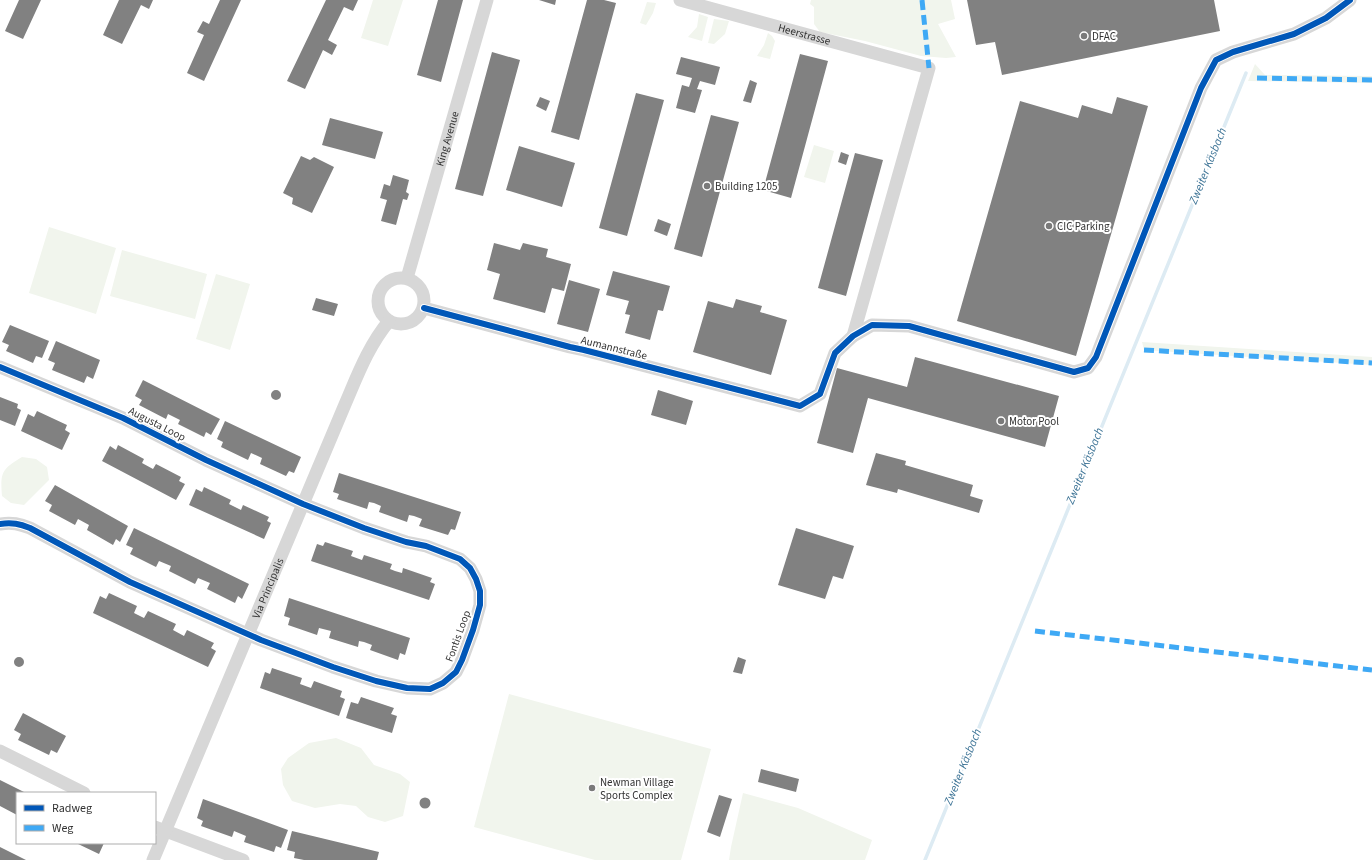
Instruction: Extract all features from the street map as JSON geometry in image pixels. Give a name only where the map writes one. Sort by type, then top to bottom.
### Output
[{"type":"street","name":"King Avenue","points":[[407,278],[487,0]]},
{"type":"street","name":"Heerstrasse","points":[[680,0],[929,68],[853,336]]},
{"type":"street","points":[[853,336],[872,325],[909,326],[1074,372],[1088,368],[1096,357],[1201,88],[1216,60],[1233,52],[1294,34],[1326,18],[1350,0]]},
{"type":"street","points":[[400,277],[407,278],[420,286],[425,300],[424,308],[416,319],[403,324],[396,323],[384,316],[378,302],[378,295],[386,283],[400,277]]},
{"type":"street","name":"Aumannstraße","points":[[424,308],[800,406],[820,394],[835,353],[853,336]]},
{"type":"street","name":"Via Principalis","points":[[153,860],[160,829],[248,634],[363,364],[377,336],[389,320]]},
{"type":"street","name":"Augusta Loop","points":[[0,368],[123,418],[213,463],[303,504]]},
{"type":"street","name":"Fontis Loop","points":[[248,634],[340,669],[398,687],[413,689],[430,689],[443,683],[456,672],[462,660],[480,605],[480,591],[476,579],[470,568],[465,563],[460,559],[446,553],[364,528],[303,504]]},
{"type":"street","points":[[0,524],[11,522],[30,528],[130,582],[188,609],[248,634]]},
{"type":"street","points":[[0,751],[82,792]]},
{"type":"street","points":[[160,829],[243,860]]},
{"type":"shaded area","points":[[373,0],[403,0],[388,46],[361,38]]},
{"type":"shaded area","points":[[811,0],[951,0],[955,19],[938,24],[956,57],[946,58],[921,56],[865,41],[820,32],[814,24],[814,7],[810,4]]},
{"type":"shaded area","points":[[647,2],[656,3],[653,13],[646,25],[640,23]]},
{"type":"shaded area","points":[[699,14],[708,17],[702,41],[688,37],[697,27]]},
{"type":"shaded area","points":[[714,19],[729,21],[725,34],[714,44],[708,43]]},
{"type":"shaded area","points":[[768,33],[775,41],[770,59],[757,56],[764,45]]},
{"type":"shaded area","points":[[1255,64],[1265,75],[1372,76],[1372,83],[1248,81]]},
{"type":"shaded area","points":[[814,145],[834,151],[825,183],[804,177]]},
{"type":"shaded area","points":[[49,227],[116,248],[96,314],[29,293]]},
{"type":"shaded area","points":[[122,250],[207,274],[195,319],[110,296]]},
{"type":"shaded area","points":[[216,274],[250,284],[230,350],[196,339]]},
{"type":"shaded area","points":[[1142,342],[1372,357],[1372,365],[1144,350]]},
{"type":"shaded area","points":[[22,457],[36,459],[47,467],[49,480],[24,505],[11,503],[2,496],[1,488],[2,476],[6,468]]},
{"type":"shaded area","name":"Newman Village Sports Complex","points":[[509,694],[711,749],[681,860],[595,860],[474,827]]},
{"type":"shaded area","points":[[336,738],[361,748],[374,765],[400,774],[410,782],[403,816],[385,822],[368,817],[356,806],[340,804],[315,808],[292,801],[283,785],[281,769],[288,758],[309,743]]},
{"type":"shaded area","points":[[743,793],[798,808],[872,840],[865,860],[729,860]]},
{"type":"building","points":[[19,0],[41,0],[23,39],[5,31]]},
{"type":"building","points":[[119,0],[153,0],[149,9],[141,5],[122,44],[103,35]]},
{"type":"building","points":[[220,0],[241,0],[204,81],[187,73],[204,35],[197,32],[203,21],[209,24]]},
{"type":"building","points":[[326,0],[358,0],[353,11],[344,7],[328,40],[337,45],[332,55],[323,50],[305,89],[287,81]]},
{"type":"building","points":[[438,0],[463,0],[441,82],[417,75]]},
{"type":"building","points":[[539,0],[556,0],[555,5]]},
{"type":"building","points":[[587,0],[604,0],[616,3],[579,140],[551,132]]},
{"type":"building","name":"DFAC","points":[[967,0],[1214,0],[1220,31],[1002,75],[995,42],[976,45]]},
{"type":"building","points":[[492,52],[520,60],[483,196],[455,189]]},
{"type":"building","points":[[800,54],[828,61],[791,198],[763,190]]},
{"type":"building","points":[[681,57],[720,67],[715,85],[700,81],[697,89],[702,90],[695,113],[676,108],[682,85],[689,87],[692,78],[676,74]]},
{"type":"building","points":[[750,80],[757,83],[751,103],[743,101]]},
{"type":"building","points":[[636,93],[664,100],[627,236],[599,228]]},
{"type":"building","points":[[540,97],[550,101],[546,111],[536,106]]},
{"type":"building","name":"CIC Parking","points":[[1117,97],[1148,106],[1076,356],[957,321],[1020,101],[1078,118],[1082,105],[1112,114]]},
{"type":"building","name":"Building 1205","points":[[711,115],[739,122],[702,257],[674,249]]},
{"type":"building","points":[[330,118],[383,132],[375,159],[322,145]]},
{"type":"building","points":[[519,146],[575,163],[562,207],[506,190]]},
{"type":"building","points":[[841,152],[849,155],[846,165],[838,162]]},
{"type":"building","points":[[855,153],[883,160],[846,296],[818,288]]},
{"type":"building","points":[[301,156],[310,160],[314,157],[334,167],[312,213],[292,204],[293,198],[283,193]]},
{"type":"building","points":[[393,175],[409,180],[406,192],[409,194],[407,200],[403,199],[396,225],[381,221],[387,200],[380,198],[384,184],[390,186]]},
{"type":"building","points":[[658,219],[671,224],[667,236],[654,231]]},
{"type":"building","points":[[494,243],[520,250],[523,243],[548,249],[546,257],[571,264],[564,291],[552,288],[545,313],[493,299],[500,274],[487,270]]},
{"type":"building","points":[[613,271],[670,286],[663,311],[658,310],[650,340],[625,333],[630,315],[625,314],[629,301],[606,295]]},
{"type":"building","points":[[569,280],[600,289],[588,332],[557,324]]},
{"type":"building","points":[[316,298],[338,304],[334,316],[312,310]]},
{"type":"building","points":[[736,299],[762,306],[760,312],[787,320],[771,375],[693,352],[708,301],[733,308]]},
{"type":"building","points":[[10,325],[49,341],[42,358],[36,356],[33,363],[6,351],[9,345],[2,342]]},
{"type":"building","points":[[56,341],[100,360],[93,379],[87,376],[84,383],[52,370],[55,363],[48,360]]},
{"type":"building","name":"Motor Pool","points":[[915,357],[1059,396],[1045,447],[868,398],[853,453],[817,443],[837,368],[907,387]]},
{"type":"building","points":[[143,380],[220,419],[211,435],[206,432],[204,437],[178,424],[180,420],[168,414],[166,419],[139,405],[142,400],[135,396]]},
{"type":"building","points":[[274,390],[278,390],[280,391],[280,399],[274,400],[271,397],[271,393]]},
{"type":"building","points":[[658,390],[693,401],[686,425],[651,415]]},
{"type":"building","points":[[0,397],[18,404],[17,408],[21,410],[15,426],[0,420]]},
{"type":"building","points":[[37,411],[67,425],[65,430],[70,433],[62,450],[21,431],[28,414],[34,417]]},
{"type":"building","points":[[225,421],[301,457],[294,473],[289,471],[286,476],[260,464],[262,458],[251,453],[248,460],[221,447],[223,442],[217,439]]},
{"type":"building","points":[[118,445],[144,459],[142,463],[153,469],[156,464],[181,477],[179,481],[185,484],[176,500],[102,461],[110,446],[116,450]]},
{"type":"building","points":[[876,453],[906,461],[905,465],[973,485],[970,496],[983,500],[979,513],[898,489],[897,493],[866,485]]},
{"type":"building","points":[[339,473],[461,512],[455,530],[451,529],[448,535],[419,526],[422,519],[414,516],[409,515],[407,522],[379,512],[381,506],[374,503],[369,502],[367,509],[337,499],[339,494],[333,492]]},
{"type":"building","points":[[55,485],[128,526],[120,542],[116,539],[113,545],[87,530],[89,525],[78,519],[75,525],[49,511],[52,505],[45,501]]},
{"type":"building","points":[[204,487],[231,500],[229,504],[241,510],[243,505],[269,517],[267,521],[271,523],[264,539],[189,505],[196,489],[202,492]]},
{"type":"building","points":[[134,528],[249,584],[242,599],[238,596],[235,603],[207,589],[210,583],[198,578],[195,584],[169,571],[171,566],[159,561],[156,567],[130,554],[133,548],[126,545]]},
{"type":"building","points":[[796,528],[854,546],[843,579],[833,576],[825,599],[778,585]]},
{"type":"building","points":[[325,542],[353,551],[351,556],[362,560],[364,555],[392,564],[390,569],[395,571],[402,573],[403,568],[432,578],[430,582],[435,584],[429,600],[311,561],[317,544],[323,546]]},
{"type":"building","points":[[109,593],[137,606],[134,613],[144,618],[148,611],[176,624],[173,630],[184,636],[187,630],[214,643],[211,648],[216,651],[208,667],[93,613],[100,596],[106,599]]},
{"type":"building","points":[[289,598],[410,638],[405,655],[400,653],[398,660],[370,650],[372,645],[364,642],[359,641],[358,647],[329,638],[331,631],[319,628],[317,635],[288,625],[290,618],[284,616]]},
{"type":"building","points":[[17,657],[21,657],[23,658],[23,666],[17,667],[14,664],[14,660]]},
{"type":"building","points":[[738,657],[746,660],[742,674],[733,672]]},
{"type":"building","points":[[272,668],[302,678],[300,684],[311,688],[314,681],[342,691],[340,697],[345,699],[339,716],[260,688],[265,672],[270,674]]},
{"type":"building","points":[[361,697],[394,708],[391,714],[397,716],[392,733],[346,718],[351,702],[358,704]]},
{"type":"building","points":[[23,713],[66,736],[57,753],[51,750],[49,755],[18,740],[21,734],[14,730]]},
{"type":"building","points":[[761,769],[799,779],[796,792],[758,782]]},
{"type":"building","points":[[0,780],[24,792],[16,792],[16,814],[0,806]]},
{"type":"building","points":[[719,795],[732,799],[720,837],[707,832]]},
{"type":"building","points":[[423,798],[427,798],[429,799],[429,807],[423,808],[420,805],[420,801]]},
{"type":"building","points":[[203,799],[288,830],[281,848],[276,846],[274,852],[244,842],[246,836],[234,831],[232,837],[201,826],[203,821],[197,818]]},
{"type":"building","points":[[292,831],[379,852],[377,860],[304,860],[294,858],[295,852],[287,850]]},
{"type":"building","points":[[78,844],[104,844],[99,854]]},
{"type":"building","points":[[0,847],[26,860],[0,860]]},
{"type":"waterway","name":"Zweiter Käsbach","points":[[925,860],[1246,73]]},
{"type":"marked path","points":[[922,0],[929,68]]},
{"type":"marked path","points":[[1257,78],[1372,80]]},
{"type":"marked path","points":[[1144,350],[1372,363]]},
{"type":"marked path","points":[[1035,631],[1372,670]]},
{"type":"cycle path","points":[[424,308],[800,406],[820,394],[835,353],[853,336],[872,325],[909,326],[1074,372],[1088,368],[1096,357],[1201,88],[1216,60],[1233,52],[1294,34],[1326,18],[1350,0]]},
{"type":"cycle path","points":[[0,367],[123,418],[206,460],[303,504],[364,528],[406,542],[426,546],[460,559],[470,568],[476,579],[480,591],[480,605],[473,630],[456,672],[443,683],[430,689],[407,688],[376,681],[333,667],[261,640],[130,582],[30,528],[16,524],[0,524]]},
{"type":"place","name":"DFAC","points":[[1084,36]]},
{"type":"place","name":"Building 1205","points":[[707,186]]},
{"type":"place","name":"CIC Parking","points":[[1049,226]]},
{"type":"place","name":"Motor Pool","points":[[1001,421]]},
{"type":"place","name":"Newman Village Sports Complex","points":[[592,788]]}]
